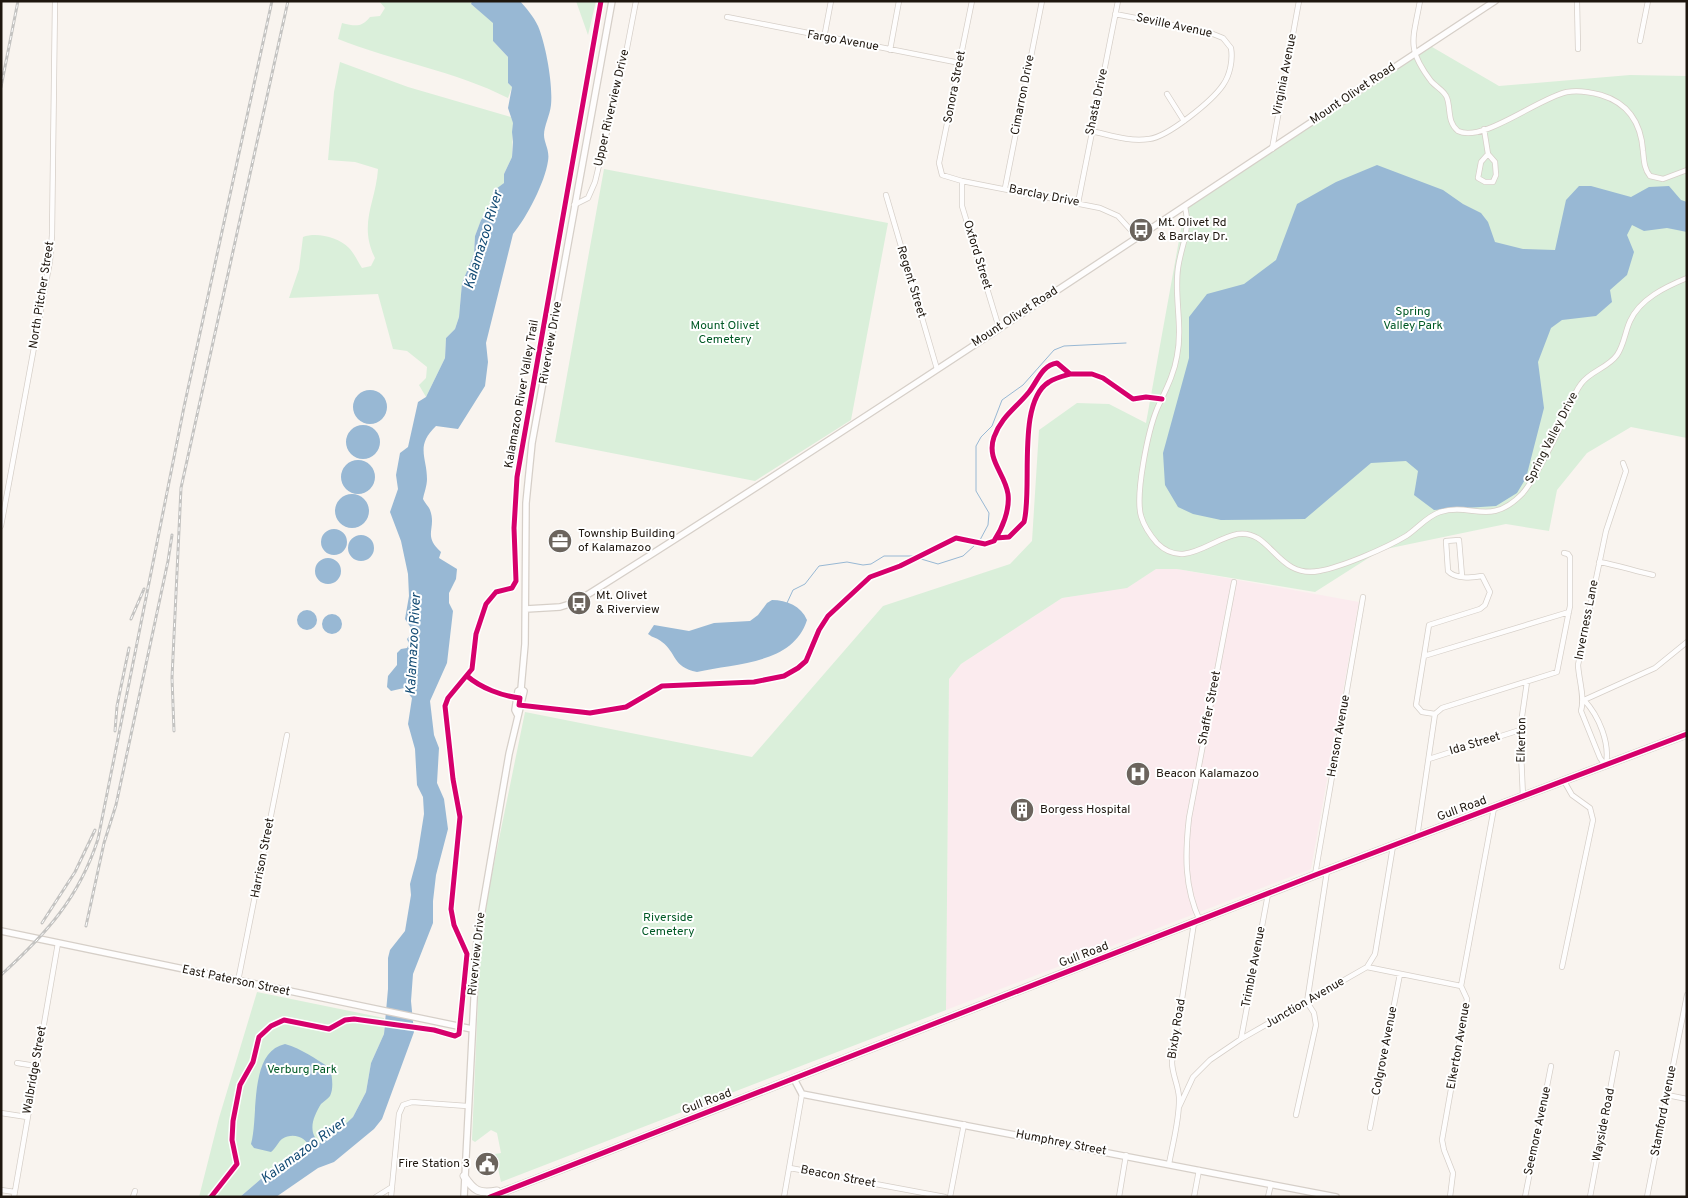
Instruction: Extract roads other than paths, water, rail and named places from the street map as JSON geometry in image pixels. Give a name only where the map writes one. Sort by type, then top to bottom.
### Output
[{"type":"main road","name":"Gull Road","points":[[490,1197],[1327,870],[1687,734]]},
{"type":"main road","points":[[464,1176],[478,1193],[507,1189]]},
{"type":"street","name":"North Pitcher Street","points":[[1,526],[50,261],[55,1]]},
{"type":"street","name":"Riverview Drive","points":[[464,1197],[473,990],[481,909],[517,714],[515,710],[518,691],[521,689],[526,609],[525,527],[529,467],[574,205],[612,1]]},
{"type":"street","name":"Upper Riverview Drive","points":[[574,205],[588,198],[594,182],[627,48],[636,1]]},
{"type":"street","points":[[824,38],[831,1]]},
{"type":"street","points":[[890,50],[899,1]]},
{"type":"street","name":"Sonora Street","points":[[941,172],[939,164],[972,1]]},
{"type":"street","name":"Cimarron Drive","points":[[1005,188],[1042,1]]},
{"type":"street","name":"Shasta Drive","points":[[1078,203],[1118,1]]},
{"type":"street","name":"Virginia Avenue","points":[[1272,149],[1299,1]]},
{"type":"street","points":[[1420,1],[1412,41],[1414,54],[1432,82],[1446,95],[1450,120],[1455,128],[1468,134],[1484,129],[1560,94],[1575,91],[1593,93],[1619,103],[1637,122],[1642,137],[1645,168],[1650,176],[1663,179],[1687,170]]},
{"type":"street","name":"Mount Olivet Road","points":[[526,609],[560,607],[576,602],[1138,238],[1495,1]]},
{"type":"street","points":[[1576,1],[1578,49]]},
{"type":"street","points":[[1640,41],[1648,1]]},
{"type":"street","name":"Seville Avenue","points":[[1115,14],[1208,32],[1217,35],[1229,44],[1232,54],[1231,64],[1223,85],[1184,121]]},
{"type":"street","name":"Fargo Avenue","points":[[727,18],[960,64]]},
{"type":"street","points":[[1091,131],[1128,139],[1150,139],[1169,132],[1184,121],[1167,94]]},
{"type":"street","points":[[1484,129],[1488,154],[1496,162],[1496,175],[1493,182],[1485,182],[1478,178],[1482,162],[1488,154]]},
{"type":"street","name":"Barclay Drive","points":[[941,172],[945,177],[962,181],[1100,208],[1118,216],[1138,238]]},
{"type":"street","name":"Oxford Street","points":[[962,181],[962,206],[999,328]]},
{"type":"street","name":"Regent Street","points":[[886,195],[937,368]]},
{"type":"street","name":"Spring Valley Drive","points":[[1185,207],[1188,228],[1178,275],[1180,331],[1178,353],[1170,382],[1152,424],[1140,495],[1141,516],[1151,535],[1162,547],[1182,554],[1204,549],[1232,536],[1246,534],[1262,540],[1279,559],[1301,571],[1318,571],[1390,544],[1406,536],[1437,513],[1453,510],[1485,513],[1503,508],[1519,496],[1528,485],[1580,384],[1608,365],[1618,355],[1630,321],[1642,305],[1658,292],[1687,278]]},
{"type":"street","name":"Inverness Lane","points":[[1606,766],[1600,758],[1580,711],[1584,700],[1579,680],[1578,665],[1606,531],[1626,471],[1623,463]]},
{"type":"street","points":[[1435,714],[1422,712],[1416,705],[1429,625],[1474,612],[1485,605],[1489,597],[1488,584],[1482,576],[1462,576],[1451,574],[1448,571],[1446,541],[1459,540],[1462,576]]},
{"type":"street","points":[[1417,837],[1435,714],[1442,708],[1557,672],[1569,612],[1570,558],[1568,554],[1564,553]]},
{"type":"street","points":[[1599,562],[1628,567],[1636,572],[1653,575]]},
{"type":"street","name":"Shaffer Street","points":[[1197,922],[1188,888],[1187,843],[1189,818],[1234,582]]},
{"type":"street","name":"Henson Avenue","points":[[1315,875],[1363,597]]},
{"type":"street","points":[[1424,656],[1569,612]]},
{"type":"street","points":[[1606,766],[1608,753],[1604,738],[1592,709],[1584,700],[1655,668],[1687,642]]},
{"type":"street","name":"Elkerton","points":[[1523,797],[1520,730],[1524,683]]},
{"type":"street","name":"Ida Street","points":[[1429,759],[1520,730]]},
{"type":"street","name":"Harrison Street","points":[[238,981],[287,736]]},
{"type":"street","points":[[1562,967],[1593,820],[1590,808],[1572,795],[1564,780]]},
{"type":"street","name":"Elkerton Avenue","points":[[1450,1197],[1453,1173],[1442,1140],[1467,999],[1461,986],[1494,808]]},
{"type":"street","points":[[1393,846],[1375,954],[1367,967],[1461,986]]},
{"type":"street","points":[[1296,1115],[1316,1025],[1314,1013],[1307,1002],[1327,870]]},
{"type":"street","name":"Trimble Avenue","points":[[1241,1039],[1268,894]]},
{"type":"street","name":"Bixby Road","points":[[1169,1164],[1179,1107],[1172,1062],[1197,922]]},
{"type":"street","name":"East Paterson Street","points":[[1,931],[472,1029]]},
{"type":"street","name":"Walbridge Street","points":[[15,1194],[58,943]]},
{"type":"street","name":"Junction Avenue","points":[[1179,1107],[1193,1077],[1210,1060],[1241,1039],[1367,967]]},
{"type":"street","name":"Colgrove Avenue","points":[[1370,1128],[1400,974]]},
{"type":"street","name":"Stamford Avenue","points":[[1647,1197],[1687,995]]},
{"type":"street","name":"Wayside Road","points":[[1590,1197],[1617,1053]]},
{"type":"street","points":[[16,1063],[36,1066]]},
{"type":"street","name":"Seemore Avenue","points":[[1525,1197],[1551,1066]]},
{"type":"street","points":[[784,1197],[802,1094],[794,1079]]},
{"type":"street","name":"Humphrey Street","points":[[802,1094],[1336,1197]]},
{"type":"street","points":[[1667,1095],[1687,1099]]},
{"type":"street","points":[[391,1197],[399,1114],[405,1104],[422,1102],[467,1106]]},
{"type":"street","points":[[1,1114],[27,1117]]},
{"type":"street","points":[[950,1197],[964,1124]]},
{"type":"street","points":[[1119,1197],[1126,1155]]},
{"type":"street","name":"Beacon Street","points":[[790,1168],[945,1197]]},
{"type":"street","points":[[1194,1197],[1199,1170]]},
{"type":"street","points":[[1268,1197],[1271,1184]]},
{"type":"street","points":[[376,1197],[392,1187]]},
{"type":"street","points":[[1,1190],[15,1194]]},
{"type":"water","name":"Kalamazoo River","points":[[472,1],[520,1],[532,16],[541,34],[546,54],[550,76],[551,105],[544,135],[548,150],[546,169],[529,209],[513,234],[486,343],[488,362],[485,386],[458,429],[436,426],[430,433],[424,446],[427,484],[423,499],[432,517],[432,541],[441,552],[439,558],[457,569],[456,579],[449,593],[449,603],[453,611],[447,663],[430,701],[434,735],[439,748],[437,783],[444,799],[448,829],[436,875],[433,923],[413,974],[411,1001],[414,1032],[382,1119],[374,1129],[334,1162],[318,1168],[276,1197],[240,1197],[262,1178],[310,1149],[306,1141],[295,1136],[282,1139],[271,1152],[254,1148],[251,1144],[260,1072],[265,1059],[273,1049],[285,1044],[291,1046],[303,1051],[330,1068],[331,1093],[321,1104],[312,1129],[320,1143],[334,1135],[353,1117],[366,1092],[371,1063],[384,1034],[390,950],[405,931],[411,895],[410,884],[417,858],[424,814],[423,797],[417,785],[415,749],[408,724],[412,698],[404,688],[391,691],[387,687],[388,676],[397,665],[397,653],[401,649],[407,648],[409,644],[407,639],[413,631],[405,619],[409,596],[408,574],[401,541],[390,512],[398,489],[396,475],[400,453],[408,447],[418,402],[426,397],[445,358],[446,338],[455,329],[459,317],[462,283],[474,254],[475,236],[481,220],[490,209],[496,189],[504,183],[504,174],[512,157],[513,123],[508,108],[512,87],[508,83],[508,57],[493,41],[493,23],[471,4]]},
{"type":"water","points":[[1377,165],[1443,190],[1463,204],[1481,213],[1488,222],[1495,242],[1523,249],[1555,250],[1566,200],[1579,186],[1591,186],[1631,197],[1649,187],[1669,186],[1681,200],[1687,202],[1687,232],[1667,228],[1644,231],[1632,225],[1627,235],[1634,252],[1627,275],[1610,290],[1612,302],[1596,316],[1562,320],[1551,328],[1538,362],[1544,408],[1526,478],[1517,493],[1496,506],[1434,510],[1414,495],[1418,471],[1406,461],[1371,463],[1305,519],[1221,520],[1193,514],[1178,507],[1165,485],[1163,453],[1189,358],[1189,317],[1207,294],[1244,284],[1276,260],[1297,204],[1336,182]]},
{"type":"water","points":[[370,390],[382,395],[387,407],[382,419],[370,424],[358,419],[353,407],[358,395]]},
{"type":"water","points":[[363,425],[375,430],[380,442],[375,454],[363,459],[351,454],[346,442],[351,430]]},
{"type":"water","points":[[358,460],[370,465],[375,477],[370,489],[358,494],[346,489],[341,477],[346,465]]},
{"type":"water","points":[[352,494],[364,499],[369,511],[364,523],[352,528],[340,523],[335,511],[340,499]]},
{"type":"water","points":[[334,529],[343,533],[347,542],[343,551],[334,555],[325,551],[321,542],[325,533]]},
{"type":"water","points":[[361,535],[370,539],[374,548],[370,557],[361,561],[352,557],[348,548],[352,539]]},
{"type":"water","points":[[328,558],[337,562],[341,571],[337,580],[328,584],[319,580],[315,571],[319,562]]},
{"type":"water","points":[[772,600],[783,601],[793,605],[801,611],[807,620],[800,635],[789,646],[761,660],[697,672],[683,667],[667,646],[648,634],[654,625],[689,631],[714,623],[750,621]]},
{"type":"water","points":[[307,610],[314,613],[317,620],[314,627],[307,630],[300,627],[297,620],[300,613]]},
{"type":"water","points":[[332,614],[339,617],[342,624],[339,631],[332,634],[325,631],[322,624],[325,617]]},
{"type":"waterway","points":[[980,540],[988,525],[989,513],[976,491],[976,446],[981,437],[992,426],[1002,400],[1023,385],[1054,350],[1064,346],[1126,343]]},
{"type":"waterway","points":[[921,559],[938,564],[963,556],[975,545]]},
{"type":"waterway","points":[[787,603],[793,590],[805,584],[819,566],[847,562],[863,565],[871,564],[884,556],[914,556]]},
{"type":"railway","points":[[1,87],[18,1]]},
{"type":"railway","points":[[1,975],[32,945],[59,914],[81,879],[98,839],[184,407],[272,1]]},
{"type":"railway","points":[[174,731],[172,678],[181,488],[288,1]]},
{"type":"railway","points":[[86,926],[104,843],[116,805],[172,535]]},
{"type":"railway","points":[[131,619],[144,589]]},
{"type":"railway","points":[[115,731],[117,706],[129,648]]},
{"type":"railway","points":[[42,923],[75,872],[95,830]]},
{"type":"place","name":"Mt. Olivet Rd & Barclay Dr.","points":[[1141,230]]},
{"type":"place","name":"Township Building of Kalamazoo","points":[[560,541]]},
{"type":"place","name":"Mt. Olivet & Riverview","points":[[579,603]]},
{"type":"place","name":"Beacon Kalamazoo","points":[[1138,774]]},
{"type":"place","name":"Borgess Hospital","points":[[1022,810]]},
{"type":"place","name":"Fire Station 3","points":[[487,1164]]},
{"type":"park label","name":"Spring Valley Park","points":[[1413,319]]},
{"type":"park label","name":"Mount Olivet Cemetery","points":[[725,333]]},
{"type":"park label","name":"Riverside Cemetery","points":[[668,925]]},
{"type":"park label","name":"Verburg Park","points":[[302,1070]]}]
